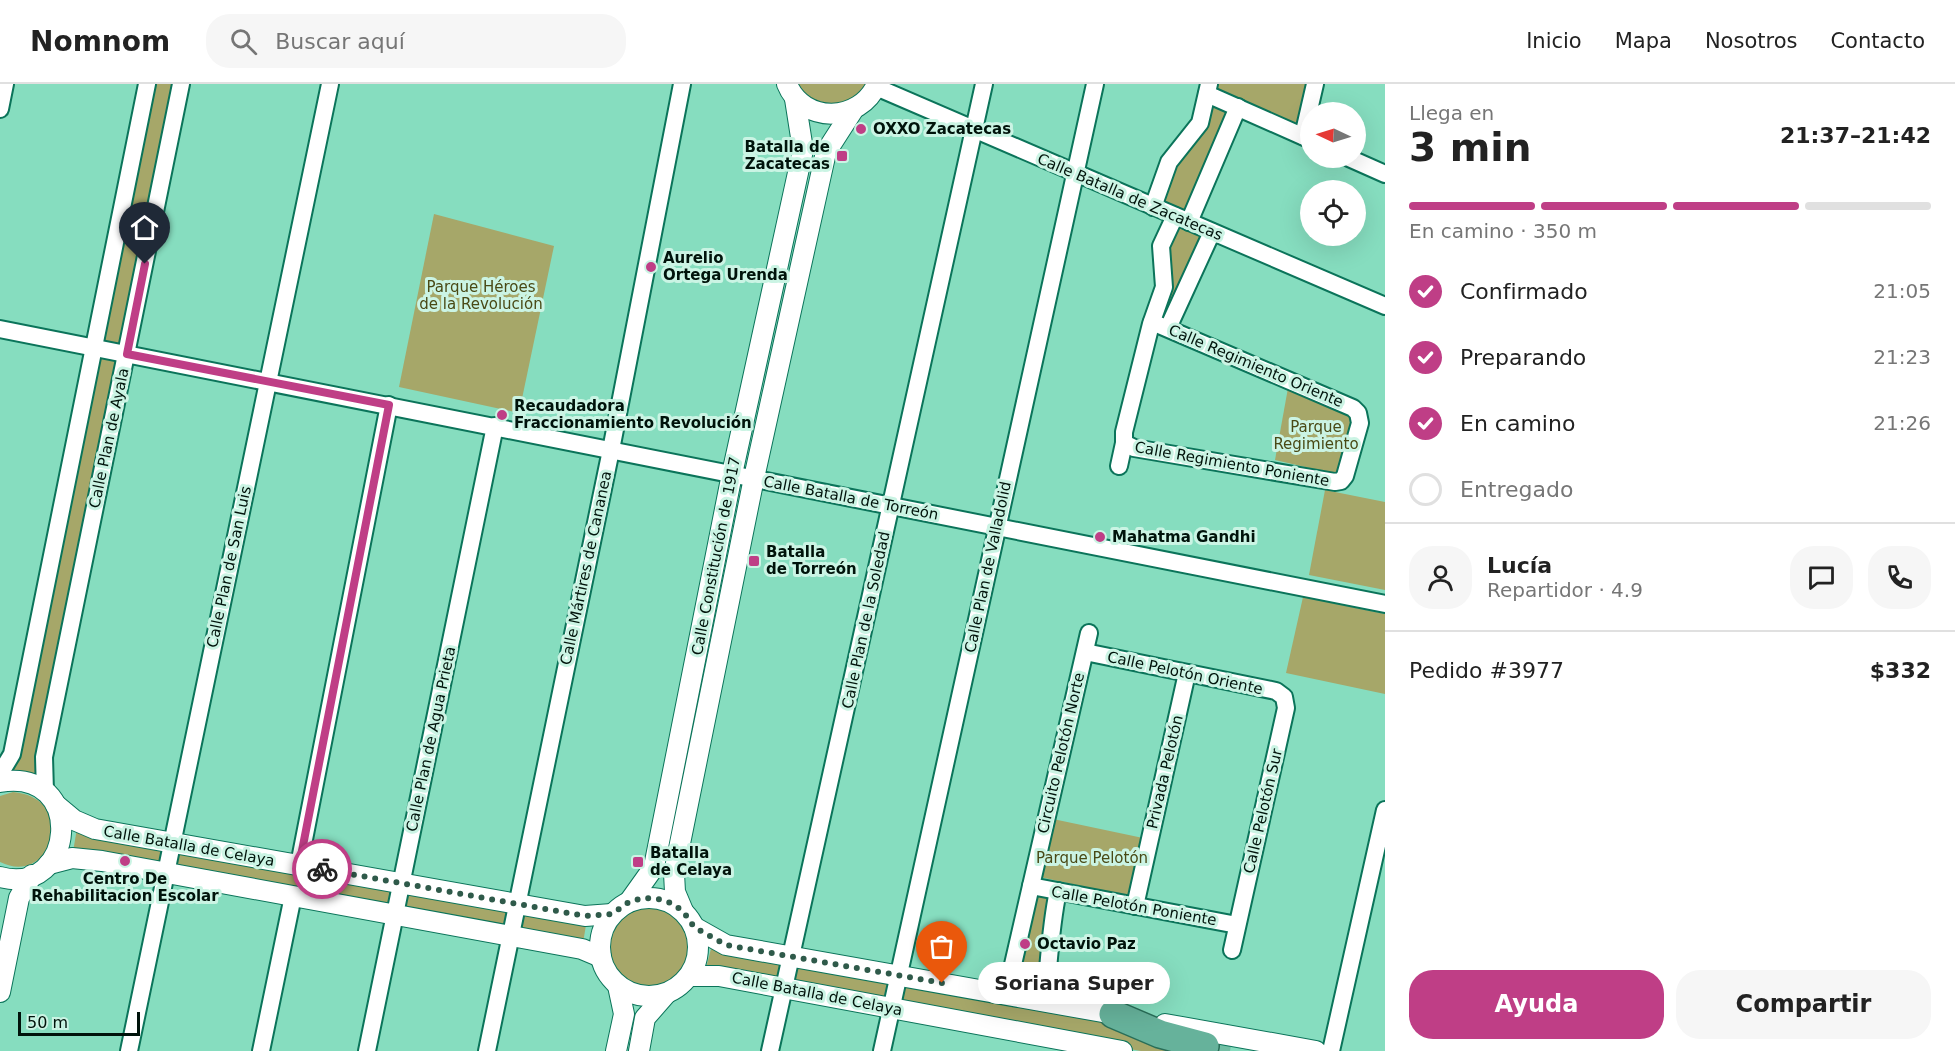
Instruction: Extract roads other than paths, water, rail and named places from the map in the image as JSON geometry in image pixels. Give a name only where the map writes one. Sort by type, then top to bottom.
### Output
[{"type":"highway","points":[[1113,1014],[1160,1034],[1205,1046]]},
{"type":"street","points":[[0,109],[5,84]]},
{"type":"street","points":[[0,774],[12,754],[147,84]]},
{"type":"street","name":"Calle Plan de Ayala","points":[[51,799],[44,757],[181,84]]},
{"type":"street","name":"Calle Plan de San Luis","points":[[129,1051],[330,84]]},
{"type":"street","name":"Calle Mártires de Cananea","points":[[487,1051],[611,450],[682,84]]},
{"type":"street","name":"Calle Plan de la Soledad","points":[[771,1051],[984,84]]},
{"type":"street","name":"Calle Plan de Valladolid","points":[[882,1051],[1095,84]]},
{"type":"street","points":[[1312,102],[1315,84]]},
{"type":"street","name":"Calle Batalla de Zacatecas","points":[[876,85],[974,130],[1385,306]]},
{"type":"street","name":"Calle Constitución de 1917","points":[[688,919],[675,892],[674,873],[754,478],[825,152],[853,110],[862,104],[876,85]]},
{"type":"street","points":[[1153,207],[1169,162],[1200,123],[1208,89],[1238,107],[1300,135]]},
{"type":"street","points":[[791,91],[808,108],[822,114],[838,114],[853,110]]},
{"type":"street","name":"Calle Constitución de 1917","points":[[629,902],[654,867],[732,474],[803,150],[791,91]]},
{"type":"street","points":[[1119,466],[1124,432],[1152,322],[1164,287],[1161,246],[1182,219],[1238,107]]},
{"type":"street","points":[[1366,166],[1385,174]]},
{"type":"street","points":[[1168,328],[1212,232]]},
{"type":"street","name":"Calle Regimiento Oriente","points":[[1152,322],[1353,408],[1358,413],[1360,423],[1345,476],[1341,481]]},
{"type":"street","name":"Calle Batalla de Torreón","points":[[0,329],[1385,604]]},
{"type":"street","points":[[299,866],[389,405]]},
{"type":"street","name":"Calle Plan de Agua Prieta","points":[[367,1051],[495,426]]},
{"type":"street","name":"Calle Regimiento Poniente","points":[[1124,443],[1134,448],[1327,482],[1341,481]]},
{"type":"street","name":"Circuito Pelotón Norte","points":[[1006,995],[1089,633]]},
{"type":"street","name":"Calle Pelotón Oriente","points":[[1084,652],[1276,691],[1284,697]]},
{"type":"street","name":"Privada Pelotón","points":[[1135,906],[1187,673]]},
{"type":"street","name":"Calle Pelotón Sur","points":[[1232,950],[1286,708],[1284,697]]},
{"type":"street","name":"Calle Batalla de Celaya","points":[[0,782],[30,783],[74,820],[95,830],[585,916],[612,914]]},
{"type":"street","points":[[0,992],[19,898],[58,851],[62,836],[62,820],[51,799]]},
{"type":"street","points":[[1331,1051],[1385,810]]},
{"type":"street","name":"Calle Batalla de Celaya","points":[[0,877],[23,878],[72,858],[93,860],[582,949],[601,957]]},
{"type":"street","name":"Calle Pelotón Poniente","points":[[1031,886],[1237,925]]},
{"type":"street","points":[[1045,1002],[1051,948],[1051,922],[1058,891]]},
{"type":"street","points":[[261,1051],[293,896]]},
{"type":"street","points":[[639,1051],[645,1018],[655,1004],[689,976],[696,961],[698,943],[688,919],[671,903],[643,898],[629,902],[612,914],[604,927],[600,942],[601,957],[607,973],[618,986],[633,994],[649,997],[666,994]]},
{"type":"street","name":"Calle Batalla de Celaya","points":[[688,919],[726,945],[1316,1051]]},
{"type":"street","name":"Calle Batalla de Celaya","points":[[689,976],[719,976],[1122,1051]]},
{"type":"street","points":[[616,1051],[624,1014],[618,986]]},
{"type":"tunnel","points":[[1205,1046],[1230,1051]]},
{"type":"place","name":"OXXO Zacatecas","points":[[861,129]]},
{"type":"place","name":"Batalla de Zacatecas","points":[[842,156]]},
{"type":"place","name":"Aurelio Ortega Urenda","points":[[651,267]]},
{"type":"place","name":"Recaudadora Fraccionamiento Revolución","points":[[502,415]]},
{"type":"place","name":"Mahatma Gandhi","points":[[1100,537]]},
{"type":"place","name":"Batalla de Torreón","points":[[754,561]]},
{"type":"place","name":"Centro De Rehabilitacion Escolar","points":[[125,861]]},
{"type":"place","name":"Batalla de Celaya","points":[[638,862]]},
{"type":"place","name":"Octavio Paz","points":[[1025,944]]},
{"type":"place","name":"Soriana Super","points":[[942,983]]},
{"type":"park label","name":"Parque Héroes de la Revolución","points":[[481,296]]},
{"type":"park label","name":"Parque Regimiento","points":[[1316,436]]},
{"type":"park label","name":"Parque Pelotón","points":[[1092,858]]}]
